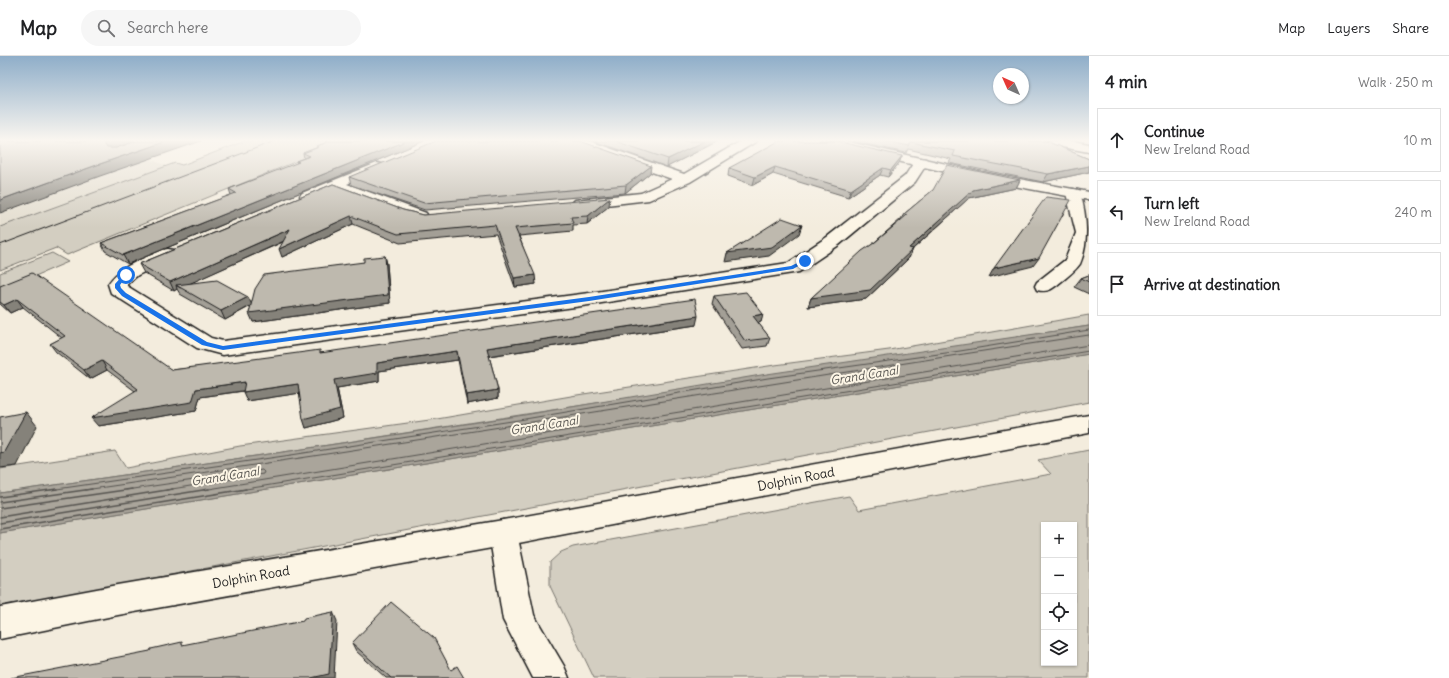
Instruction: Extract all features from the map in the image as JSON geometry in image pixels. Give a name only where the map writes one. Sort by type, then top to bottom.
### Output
[{"type":"street","points":[[294,202],[369,170]]},
{"type":"street","points":[[659,170],[685,179]]},
{"type":"street","points":[[566,204],[644,197],[685,179],[701,170]]},
{"type":"street","points":[[187,246],[132,270],[120,280],[117,284],[118,288],[146,308],[204,343],[223,348],[240,347],[589,299],[793,268],[833,242],[904,184],[917,170]]},
{"type":"street","points":[[961,170],[1081,194],[1084,233],[1074,262],[1044,286]]},
{"type":"street","points":[[335,184],[411,214],[425,217],[433,216]]},
{"type":"street","name":"Dolphin Road","points":[[0,623],[118,600],[503,533],[1089,424]]},
{"type":"street","points":[[503,533],[520,620],[552,678]]},
{"type":"shaded area","points":[[0,170],[156,170],[0,227]]},
{"type":"shaded area","points":[[156,170],[275,170],[67,255],[56,248],[0,270],[0,227]]},
{"type":"shaded area","points":[[52,253],[68,262],[0,291],[0,273]]},
{"type":"shaded area","points":[[1089,315],[1089,326],[290,451],[0,493],[0,469],[115,451],[126,468],[240,446],[437,419],[577,395],[775,365],[889,350]]},
{"type":"shaded area","points":[[1089,354],[1089,402],[0,607],[0,533]]},
{"type":"shaded area","points":[[1089,450],[1089,678],[594,678],[550,586],[550,562],[561,552],[573,547],[849,496],[859,510],[1051,474],[1038,460]]},
{"type":"water","name":"Grand Canal","points":[[1089,326],[1089,354],[0,533],[0,493],[290,451],[524,415],[767,374]]},
{"type":"building","points":[[0,170],[83,170],[0,200]]},
{"type":"building","points":[[278,170],[334,170],[123,255],[101,243],[236,193],[229,189]]},
{"type":"building","points":[[366,170],[646,170],[626,185],[424,203],[349,177]]},
{"type":"building","points":[[735,170],[769,170],[755,177]]},
{"type":"building","points":[[785,170],[880,170],[851,190]]},
{"type":"building","points":[[944,170],[971,170],[1020,180],[973,190],[909,248],[913,249],[870,290],[811,298],[862,251],[874,243],[907,215],[904,214],[933,190]]},
{"type":"building","points":[[1027,170],[1068,170],[1048,174]]},
{"type":"building","points":[[333,184],[403,210],[424,215],[610,198],[588,216],[571,217],[573,223],[515,228],[535,275],[514,278],[495,225],[398,234],[351,216],[279,249],[290,229],[170,282],[139,264]]},
{"type":"building","points":[[1046,197],[1071,200],[1039,258],[994,268]]},
{"type":"building","points":[[782,218],[802,225],[772,247],[727,253]]},
{"type":"building","points":[[385,256],[388,295],[249,313],[255,289],[264,275],[364,262],[364,258]]},
{"type":"building","points":[[32,273],[172,370],[320,350],[320,353],[695,299],[698,316],[487,348],[498,390],[466,395],[457,351],[377,363],[377,373],[334,380],[340,409],[303,419],[298,384],[243,392],[245,382],[196,389],[192,402],[91,418],[138,389],[102,361],[84,370],[50,344],[65,336],[17,299],[4,305],[0,302],[0,286]]},
{"type":"building","points":[[1089,275],[1089,282],[1081,278]]},
{"type":"building","points":[[217,280],[248,297],[221,311],[176,285]]},
{"type":"building","points":[[746,292],[763,314],[753,316],[770,338],[745,341],[714,296]]},
{"type":"building","points":[[26,412],[4,452],[0,453],[0,417]]},
{"type":"building","points":[[391,602],[434,638],[451,670],[457,666],[464,678],[391,678],[352,643]]},
{"type":"building","points":[[333,612],[329,674],[311,678],[11,678],[150,651],[151,649],[182,642],[182,645],[303,621],[304,618]]},
{"type":"tram line","points":[[0,245],[198,170]]},
{"type":"route","points":[[126,275],[117,284],[118,288],[124,294],[204,343],[223,348],[330,335],[589,299],[793,268],[805,261]]}]
